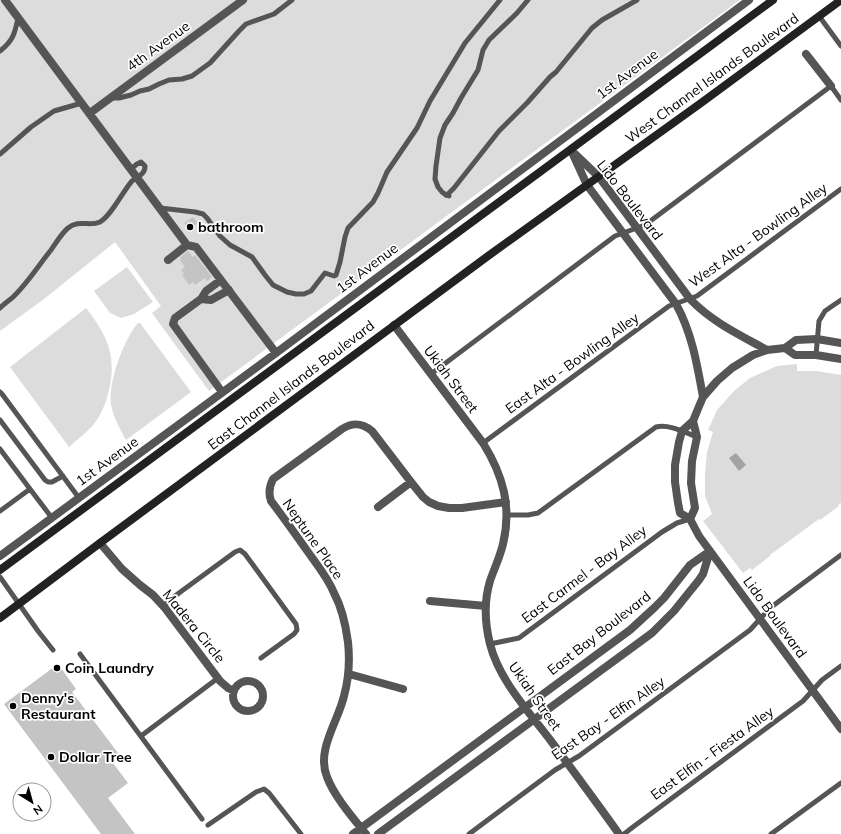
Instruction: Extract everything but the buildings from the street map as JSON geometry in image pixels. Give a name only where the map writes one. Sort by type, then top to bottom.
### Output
[{"type":"main road","name":"West Channel Islands Boulevard","points":[[571,150],[773,0]]},
{"type":"main road","name":"West Channel Islands Boulevard","points":[[599,177],[841,0]]},
{"type":"main road","name":"East Channel Islands Boulevard","points":[[0,570],[571,150]]},
{"type":"main road","name":"East Channel Islands Boulevard","points":[[0,618],[394,325],[599,177]]},
{"type":"street","points":[[5,0],[187,245],[196,247],[276,352]]},
{"type":"street","name":"4th Avenue","points":[[90,113],[242,0]]},
{"type":"street","name":"1st Avenue","points":[[0,556],[749,0]]},
{"type":"street","points":[[806,54],[831,86]]},
{"type":"street","name":"Lido Boulevard","points":[[571,150],[599,177],[690,299],[700,309],[718,322],[767,350]]},
{"type":"street","name":"Lido Boulevard","points":[[571,150],[587,185],[676,304],[690,335],[703,397]]},
{"type":"street","points":[[168,260],[187,245]]},
{"type":"street","points":[[221,280],[206,291],[201,299],[176,318],[173,324],[222,392]]},
{"type":"street","points":[[201,299],[211,300],[229,290]]},
{"type":"street","name":"Ukiah Street","points":[[394,325],[491,455],[502,482],[506,502],[506,531],[499,559],[490,581],[486,606],[487,630],[494,657],[503,676],[619,834]]},
{"type":"street","points":[[682,431],[693,421],[703,397],[717,381],[732,368],[753,355],[767,350],[785,348],[796,340],[818,339],[841,343]]},
{"type":"street","points":[[785,348],[795,355],[816,355],[841,359]]},
{"type":"street","points":[[690,519],[695,508],[691,483],[692,461],[696,437],[693,421]]},
{"type":"street","name":"Neptune Place","points":[[364,831],[332,789],[326,776],[324,766],[326,746],[344,697],[349,674],[348,641],[344,622],[335,595],[328,580],[271,501],[269,496],[270,485],[273,480],[346,427],[360,425],[367,427],[372,431],[423,497],[429,502],[438,506],[449,508],[462,508],[506,502]]},
{"type":"street","name":"Lido Boulevard","points":[[682,431],[677,453],[675,482],[680,513],[690,519],[699,536],[841,729]]},
{"type":"street","points":[[378,507],[411,482]]},
{"type":"street","name":"Madera Circle","points":[[100,543],[122,569],[140,586],[153,595],[163,606],[218,678],[228,688],[234,691]]},
{"type":"street","name":"East Bay Boulevard","points":[[353,834],[364,831],[525,707],[630,630],[664,598],[690,565],[710,551]]},
{"type":"street","name":"East Bay Boulevard","points":[[378,834],[640,642],[660,625],[674,611],[699,580],[703,574],[710,551]]},
{"type":"street","points":[[430,602],[486,606]]},
{"type":"street","points":[[349,674],[403,689]]},
{"type":"lane","points":[[110,98],[119,98],[131,95],[169,80],[182,79],[192,76],[210,63],[246,24],[274,14],[292,0]]},
{"type":"lane","points":[[160,208],[203,214],[220,236],[230,245],[252,257],[273,285],[287,292],[304,294],[311,290],[325,273],[334,276],[336,275],[348,228],[373,202],[387,172],[417,128],[430,101],[465,43],[500,0]]},
{"type":"lane","points":[[528,0],[489,40],[483,50],[478,70],[445,124],[440,138],[435,179],[438,187],[446,195],[450,196],[454,192],[459,181],[499,131],[556,72],[592,28],[602,20],[637,0]]},
{"type":"lane","points":[[819,16],[841,46]]},
{"type":"lane","points":[[0,51],[14,36],[18,17]]},
{"type":"lane","points":[[431,374],[615,236],[645,225],[831,86],[841,100]]},
{"type":"lane","points":[[0,154],[31,127],[54,111],[82,103]]},
{"type":"lane","points":[[0,308],[12,298],[26,282],[61,235],[68,228],[75,224],[94,224],[101,221],[116,204],[133,180],[145,170],[145,166],[141,162],[133,166],[131,169]]},
{"type":"lane","name":"West Alta - Bowling Alley","points":[[676,304],[697,296],[841,189]]},
{"type":"lane","points":[[816,355],[819,321],[825,311],[841,300]]},
{"type":"lane","name":"East Alta - Bowling Alley","points":[[483,444],[669,306],[676,304]]},
{"type":"lane","points":[[0,392],[79,498]]},
{"type":"lane","points":[[0,420],[48,482],[52,482],[62,476]]},
{"type":"lane","points":[[507,515],[528,515],[538,513],[656,427],[664,426],[696,437]]},
{"type":"lane","points":[[0,449],[52,518]]},
{"type":"lane","points":[[0,511],[30,489]]},
{"type":"lane","name":"East Carmel - Bay Alley","points":[[490,644],[519,638],[662,532],[677,523],[690,519]]},
{"type":"lane","points":[[163,606],[178,593],[234,552],[240,550],[245,554],[296,624],[297,630],[294,634],[261,658]]},
{"type":"lane","name":"East Bay - Elfin Alley","points":[[469,834],[555,770],[579,756],[750,630],[770,608],[841,555]]},
{"type":"lane","points":[[0,578],[53,650]]},
{"type":"lane","points":[[80,654],[202,818]]},
{"type":"lane","name":"East Elfin - Fiesta Alley","points":[[624,834],[803,701],[822,680],[841,666]]},
{"type":"lane","points":[[141,736],[218,678]]},
{"type":"lane","points":[[771,834],[841,783]]},
{"type":"lane","points":[[208,825],[256,792],[264,789],[269,793],[301,834]]},
{"type":"shaded area","points":[[0,0],[740,0],[209,391],[152,313],[161,306],[115,242],[44,299],[0,331]]},
{"type":"shaded area","points":[[127,267],[153,302],[134,314],[121,318],[110,313],[94,291]]},
{"type":"shaded area","points":[[86,308],[100,327],[105,337],[111,356],[111,378],[107,399],[99,416],[94,424],[69,447],[10,367]]},
{"type":"shaded area","points":[[138,323],[140,323],[191,392],[126,440],[113,414],[111,404],[112,384],[118,361],[127,339]]},
{"type":"shaded area","points":[[797,364],[797,371],[816,371],[841,375],[841,503],[752,570],[750,568],[743,573],[703,521],[712,514],[705,496],[707,452],[713,432],[708,430],[717,410],[734,391],[750,378],[777,366]]},
{"type":"shaded area","points":[[736,453],[746,465],[739,471],[729,458]]},
{"type":"place","name":"bathroom","points":[[190,227]]},
{"type":"place","name":"Coin Laundry","points":[[57,668]]},
{"type":"place","name":"Denny's Restaurant","points":[[13,706]]},
{"type":"place","name":"Dollar Tree","points":[[51,757]]}]
